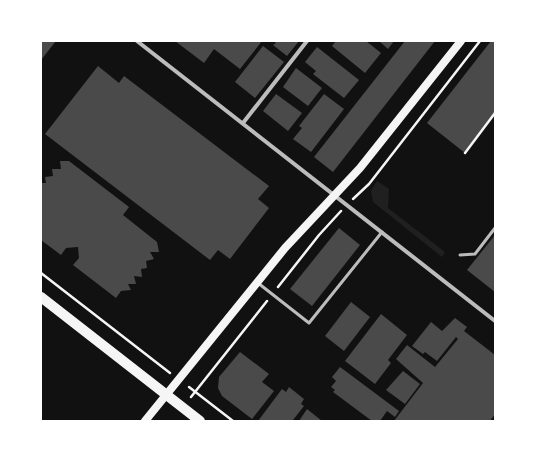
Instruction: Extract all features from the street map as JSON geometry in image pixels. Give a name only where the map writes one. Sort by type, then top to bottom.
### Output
[{"type":"main road","points":[[145,421],[258,283],[284,248],[360,168],[461,41]]},
{"type":"main road","points":[[41,297],[200,421]]},
{"type":"street","points":[[137,41],[335,194],[495,321]]},
{"type":"street","points":[[243,123],[307,41]]},
{"type":"lane","points":[[460,255],[475,254],[495,228]]},
{"type":"lane","points":[[258,283],[309,323],[383,232]]},
{"type":"path","points":[[363,190],[480,41]]},
{"type":"path","points":[[464,152],[495,113]]},
{"type":"path","points":[[41,273],[157,362]]},
{"type":"path","points":[[211,404],[233,421]]},
{"type":"shaded area","points":[[377,181],[389,189],[388,208],[445,252],[442,257],[373,202],[371,191]]},
{"type":"building","points":[[41,41],[56,41],[41,60]]},
{"type":"building","points":[[175,41],[262,41],[240,69],[214,49],[204,63]]},
{"type":"building","points":[[273,41],[299,41],[287,56],[273,45],[276,43]]},
{"type":"building","points":[[336,41],[366,41],[381,53],[365,73],[332,46]]},
{"type":"building","points":[[379,41],[394,41],[388,49]]},
{"type":"building","points":[[405,41],[435,41],[333,172],[314,157]]},
{"type":"building","points":[[491,41],[495,41],[495,113],[465,153],[427,123]]},
{"type":"building","points":[[263,46],[284,62],[255,98],[235,82]]},
{"type":"building","points":[[317,47],[359,80],[344,98],[313,74],[316,71],[305,62]]},
{"type":"building","points":[[98,66],[119,83],[124,76],[269,186],[258,199],[269,208],[230,259],[218,250],[210,260],[45,134]]},
{"type":"building","points":[[296,68],[322,88],[308,106],[283,87]]},
{"type":"building","points":[[276,94],[302,113],[288,131],[263,111]]},
{"type":"building","points":[[324,94],[344,109],[311,152],[293,139],[302,128],[299,126]]},
{"type":"building","points":[[60,161],[69,161],[129,207],[123,215],[157,242],[159,252],[150,252],[154,259],[146,261],[147,268],[141,269],[142,277],[134,276],[136,284],[128,284],[131,290],[121,291],[116,298],[73,265],[79,258],[78,247],[66,248],[61,255],[41,240],[41,183],[46,183],[45,177],[53,176],[52,169],[61,169]]},
{"type":"building","points":[[339,228],[360,245],[312,306],[290,289]]},
{"type":"building","points":[[495,235],[495,292],[467,270]]},
{"type":"building","points":[[351,302],[370,317],[344,351],[325,336]]},
{"type":"building","points":[[381,314],[407,335],[388,360],[391,363],[375,384],[345,361]]},
{"type":"building","points":[[455,318],[467,327],[464,331],[495,355],[495,414],[490,421],[394,421],[423,383],[396,359],[407,345],[435,367],[458,339],[456,337],[437,361],[425,352],[423,354],[412,346],[431,322],[442,331]]},
{"type":"building","points":[[240,352],[269,374],[262,382],[274,391],[252,419],[222,396],[218,388],[219,377]]},
{"type":"building","points":[[340,367],[399,411],[395,417],[387,411],[380,421],[372,421],[333,392],[335,390],[331,387],[336,381],[332,377]]},
{"type":"building","points":[[403,371],[420,384],[405,404],[386,390]]},
{"type":"building","points":[[289,387],[304,399],[301,404],[304,406],[293,420],[294,421],[258,421],[282,389],[286,392]]},
{"type":"building","points":[[307,409],[322,421],[299,421]]}]
